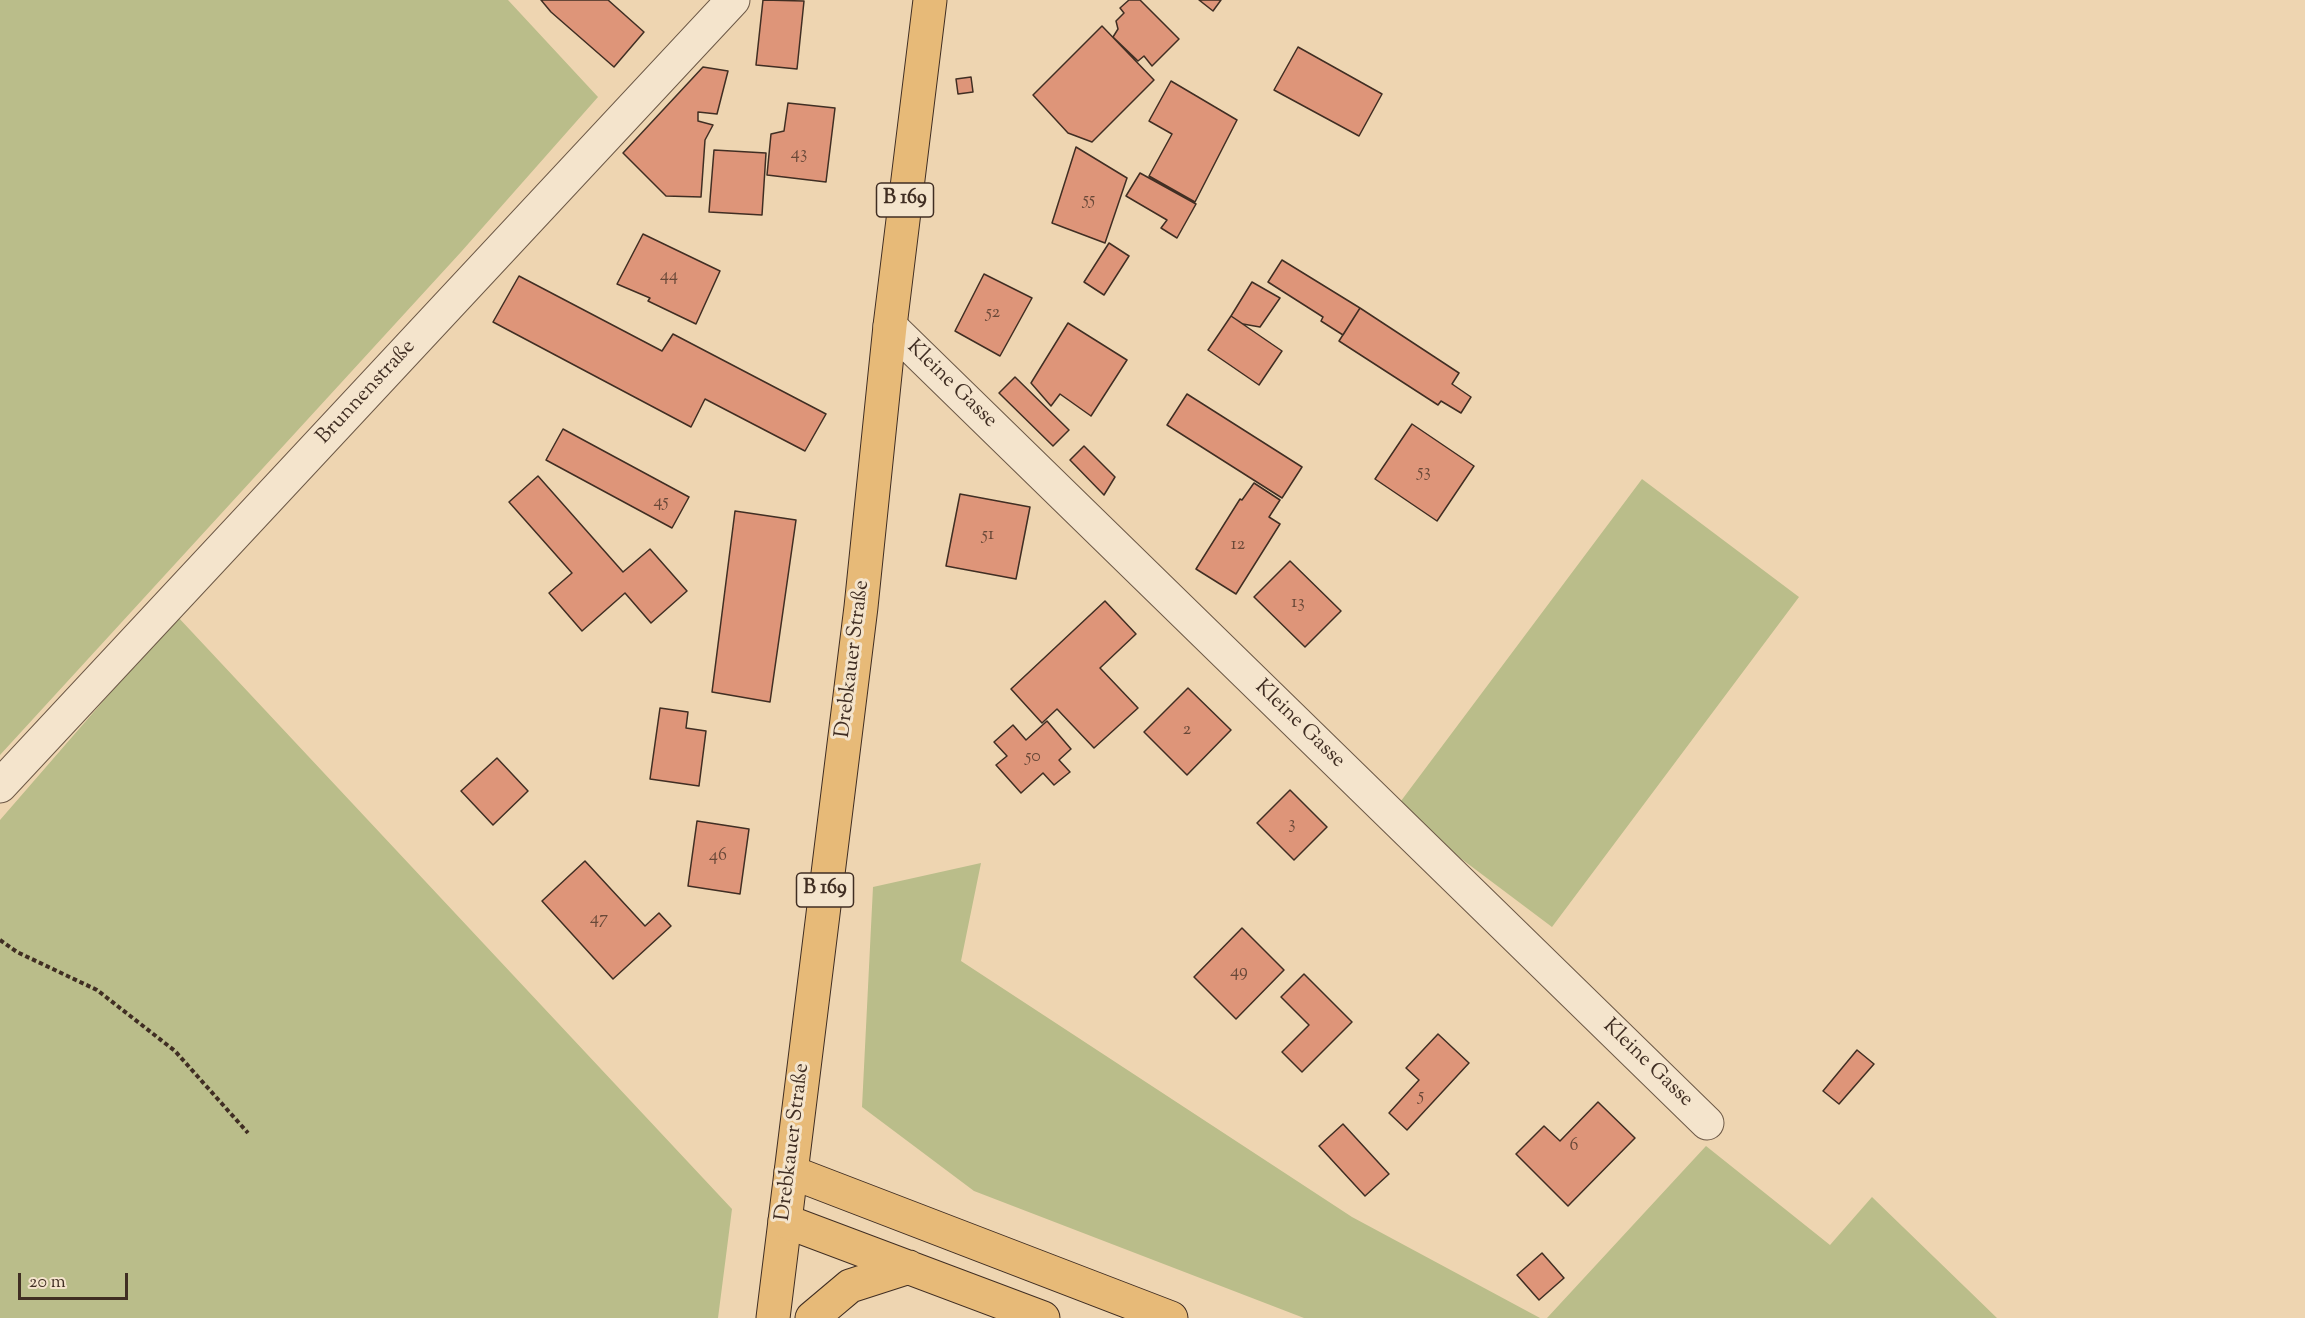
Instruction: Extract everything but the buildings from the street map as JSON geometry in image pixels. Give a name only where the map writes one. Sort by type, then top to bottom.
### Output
[{"type":"main road","name":"Drebkauer Straße","points":[[773,1318],[859,619],[890,326],[930,0]]},
{"type":"main road","points":[[791,1172],[1171,1318]]},
{"type":"main road","points":[[785,1221],[1042,1318]]},
{"type":"main road","points":[[812,1318],[850,1286],[909,1267]]},
{"type":"street","name":"Brunnenstraße","points":[[0,786],[733,0]]},
{"type":"street","name":"Kleine Gasse","points":[[890,326],[1707,1123]]},
{"type":"path","points":[[0,940],[17,952],[97,990],[175,1051],[248,1133]]},
{"type":"green space","points":[[0,0],[508,0],[598,97],[461,252],[0,755]]},
{"type":"green space","points":[[1642,479],[1799,597],[1552,927],[1395,809]]},
{"type":"green space","points":[[177,616],[732,1209],[718,1318],[0,1318],[0,820]]},
{"type":"green space","points":[[981,863],[961,961],[1352,1217],[1540,1318],[1304,1318],[974,1191],[862,1107],[873,887]]},
{"type":"green space","points":[[1706,1146],[1830,1245],[1872,1197],[1997,1318],[1547,1318]]}]
